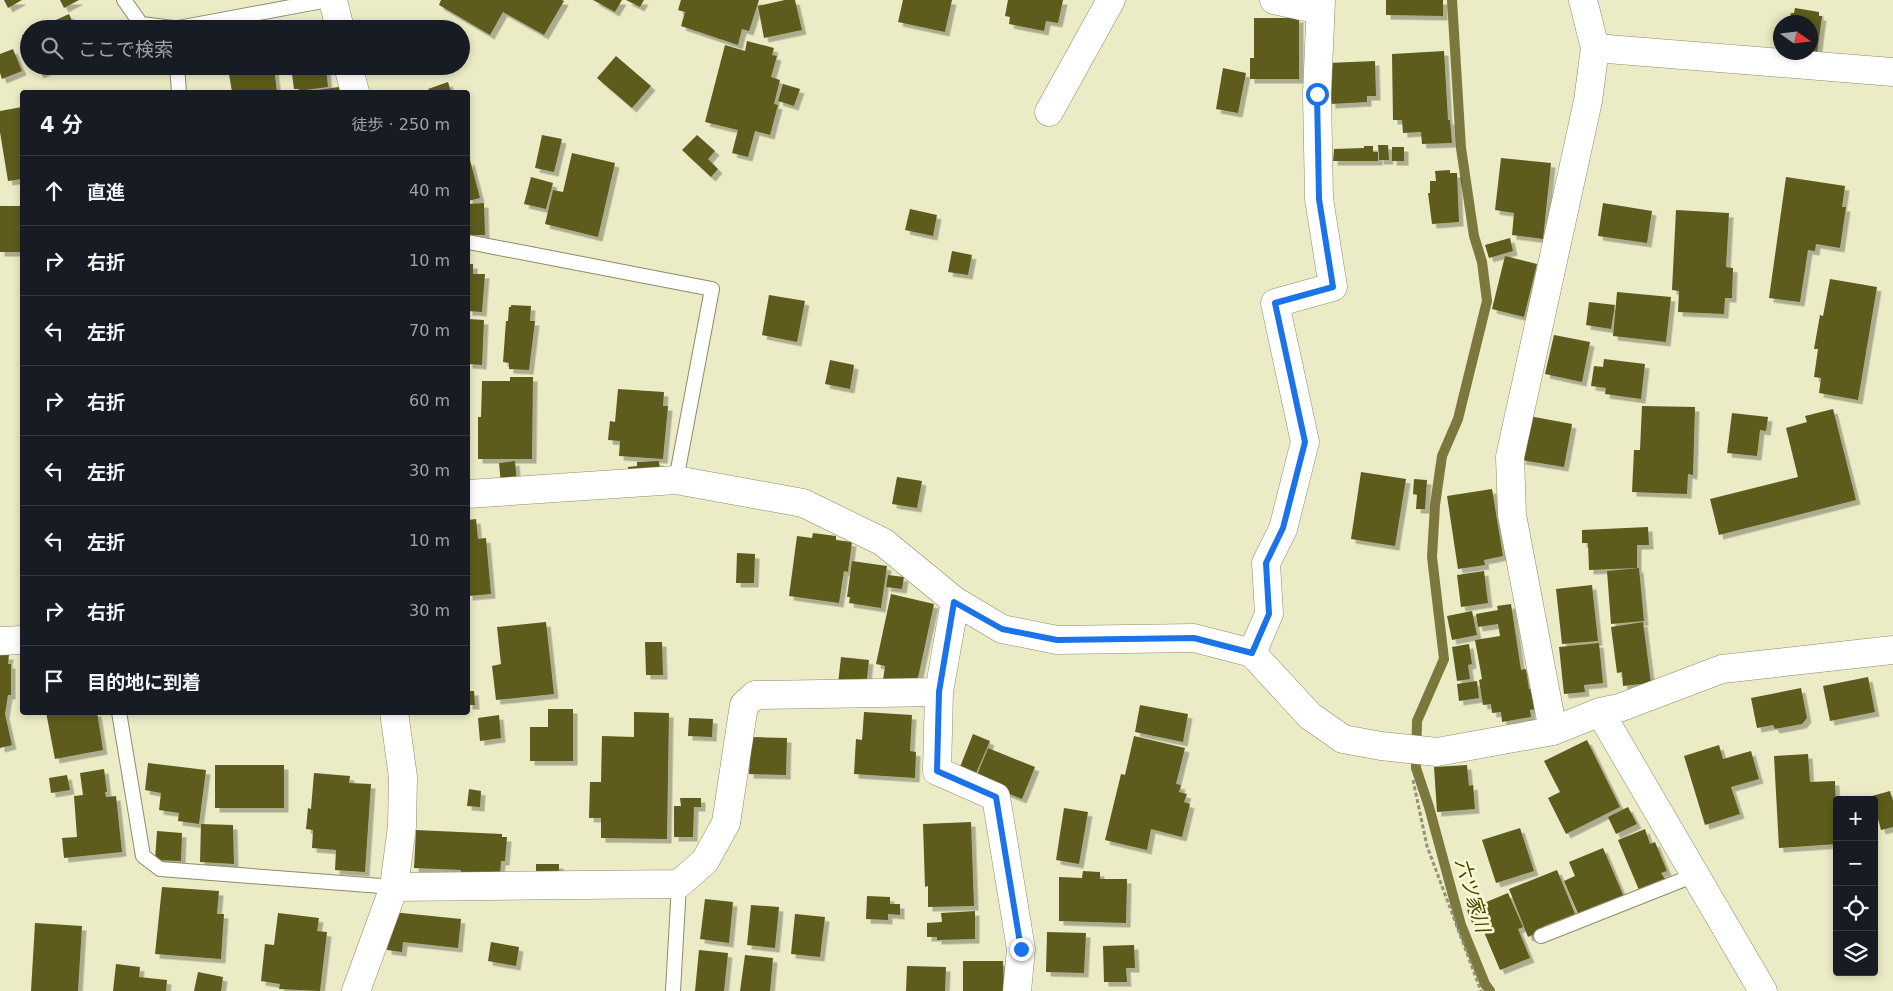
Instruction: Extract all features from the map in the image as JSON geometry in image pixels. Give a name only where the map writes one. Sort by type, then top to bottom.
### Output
[{"type":"street","points":[[333,0],[338,20]]},
{"type":"street","points":[[1049,112],[1111,0]]},
{"type":"street","points":[[1252,653],[1269,614],[1266,563],[1283,528],[1305,442],[1275,303],[1333,287],[1319,199],[1317,94],[1321,5],[1274,0]]},
{"type":"street","points":[[1553,731],[1512,514],[1510,457],[1588,100],[1594,48],[1583,0]]},
{"type":"street","points":[[1594,48],[1893,72]]},
{"type":"street","points":[[350,75],[354,90]]},
{"type":"street","points":[[470,494],[676,480],[803,503],[883,542],[954,602],[1002,629],[1057,640],[1194,638],[1252,653],[1310,716],[1343,739],[1437,752],[1553,731],[1600,712],[1619,708],[1722,669],[1893,650]]},
{"type":"street","points":[[954,602],[939,692],[937,771],[996,797],[1021,949],[1017,991]]},
{"type":"street","points":[[0,641],[20,640]]},
{"type":"street","points":[[394,887],[679,884],[705,861],[726,823],[744,705],[755,694],[939,692]]},
{"type":"street","points":[[1600,712],[1763,991]]},
{"type":"street","points":[[356,991],[394,887],[402,826],[403,777],[394,715]]},
{"type":"lane","points":[[124,0],[138,20]]},
{"type":"lane","points":[[217,20],[328,0]]},
{"type":"lane","points":[[178,75],[179,90]]},
{"type":"lane","points":[[470,242],[712,289],[676,480]]},
{"type":"lane","points":[[120,715],[143,856],[160,869],[394,887]]},
{"type":"lane","points":[[1542,936],[1695,875]]},
{"type":"lane","points":[[673,991],[679,884]]},
{"type":"path","points":[[1392,747],[1411,773],[1427,846],[1481,991]]},
{"type":"building","points":[[4,0],[22,0],[8,8]]},
{"type":"building","points":[[60,0],[79,0],[64,8]]},
{"type":"building","points":[[441,0],[564,1],[544,35],[503,12],[490,35],[470,23],[470,20],[464,20],[439,5]]},
{"type":"building","points":[[593,0],[622,0],[615,12]]},
{"type":"building","points":[[626,0],[644,0],[640,7]]},
{"type":"building","points":[[681,0],[759,0],[749,31],[742,29],[738,45],[681,26],[685,12],[678,10]]},
{"type":"building","points":[[785,0],[795,0],[802,30],[764,38],[758,6]]},
{"type":"building","points":[[903,0],[952,0],[945,32],[898,22]]},
{"type":"building","points":[[1008,0],[1063,0],[1058,23],[1046,21],[1044,31],[1009,24],[1010,17],[1005,16]]},
{"type":"building","points":[[1386,0],[1443,0],[1443,16],[1386,15]]},
{"type":"building","points":[[1795,8],[1819,12],[1819,16],[1822,16],[1818,46],[1818,15],[1791,15],[1791,13],[1794,13]]},
{"type":"building","points":[[69,14],[72,20],[56,20]]},
{"type":"building","points":[[1254,18],[1299,18],[1299,79],[1250,79],[1250,58],[1254,58]]},
{"type":"building","points":[[747,41],[774,48],[772,55],[777,56],[771,77],[780,80],[774,104],[778,105],[770,135],[755,131],[748,157],[732,153],[738,130],[705,122],[725,45],[745,51]]},
{"type":"building","points":[[13,49],[20,66],[20,72],[2,79],[0,73],[0,54]]},
{"type":"building","points":[[1444,51],[1448,120],[1450,120],[1452,143],[1422,144],[1421,132],[1403,133],[1402,120],[1393,120],[1392,54]]},
{"type":"building","points":[[616,56],[651,86],[632,108],[597,78]]},
{"type":"building","points":[[1375,61],[1376,96],[1367,96],[1367,102],[1331,104],[1328,63]]},
{"type":"building","points":[[1223,68],[1246,73],[1238,113],[1216,109]]},
{"type":"building","points":[[229,75],[275,75],[277,90],[232,90]]},
{"type":"building","points":[[292,75],[327,75],[328,87],[306,90],[294,89]]},
{"type":"building","points":[[448,82],[450,90],[429,90]]},
{"type":"building","points":[[783,84],[800,89],[794,106],[778,101]]},
{"type":"building","points":[[339,87],[340,90],[317,90]]},
{"type":"building","points":[[20,107],[20,179],[8,181],[0,132],[0,111]]},
{"type":"building","points":[[542,135],[562,139],[554,172],[535,168]]},
{"type":"building","points":[[697,135],[715,151],[708,159],[718,169],[711,177],[682,150]]},
{"type":"building","points":[[1378,145],[1388,145],[1389,160],[1379,160]]},
{"type":"building","points":[[1364,146],[1373,146],[1373,152],[1378,152],[1378,161],[1333,161],[1334,149],[1364,148]]},
{"type":"building","points":[[1392,147],[1404,147],[1404,161],[1392,161]]},
{"type":"building","points":[[572,153],[615,163],[598,237],[545,224],[553,190],[563,192]]},
{"type":"building","points":[[1501,158],[1551,163],[1543,239],[1512,235],[1514,213],[1495,210]]},
{"type":"building","points":[[470,160],[480,198],[470,200]]},
{"type":"building","points":[[1450,170],[1450,173],[1457,173],[1459,222],[1432,224],[1428,193],[1430,193],[1430,181],[1436,181],[1435,171]]},
{"type":"building","points":[[531,177],[553,183],[546,209],[524,204]]},
{"type":"building","points":[[1786,177],[1845,186],[1842,207],[1846,207],[1840,248],[1816,244],[1815,251],[1808,250],[1800,302],[1769,298]]},
{"type":"building","points":[[484,203],[485,235],[470,235],[470,204]]},
{"type":"building","points":[[1603,203],[1652,211],[1647,243],[1598,236]]},
{"type":"building","points":[[0,206],[20,206],[20,252],[0,252]]},
{"type":"building","points":[[910,209],[937,215],[933,236],[905,230]]},
{"type":"building","points":[[1676,210],[1729,213],[1726,267],[1733,268],[1732,298],[1725,298],[1724,314],[1678,312],[1679,291],[1672,290]]},
{"type":"building","points":[[1510,238],[1513,251],[1489,258],[1485,245]]},
{"type":"building","points":[[952,251],[972,255],[968,275],[948,272]]},
{"type":"building","points":[[1505,256],[1537,264],[1524,317],[1492,309]]},
{"type":"building","points":[[470,264],[473,264],[473,274],[485,274],[482,312],[470,311]]},
{"type":"building","points":[[1830,279],[1877,287],[1858,400],[1819,393],[1821,378],[1814,377],[1818,349],[1814,349],[1820,315],[1823,316]]},
{"type":"building","points":[[1617,292],[1671,297],[1666,342],[1613,336]]},
{"type":"building","points":[[769,295],[805,301],[797,342],[762,335]]},
{"type":"building","points":[[1589,302],[1615,305],[1611,329],[1586,325]]},
{"type":"building","points":[[511,305],[531,306],[530,321],[535,321],[529,370],[509,369],[509,363],[503,362],[506,321],[508,321],[509,307]]},
{"type":"building","points":[[470,319],[484,320],[482,365],[470,364]]},
{"type":"building","points":[[1554,335],[1590,342],[1582,382],[1545,374]]},
{"type":"building","points":[[1604,359],[1645,364],[1641,399],[1605,394],[1606,388],[1591,386],[1594,366],[1603,367]]},
{"type":"building","points":[[830,360],[854,365],[850,389],[825,384]]},
{"type":"building","points":[[510,377],[533,377],[532,459],[478,459],[478,417],[481,417],[482,381],[510,381]]},
{"type":"building","points":[[618,389],[664,392],[663,406],[668,406],[663,459],[619,456],[620,441],[608,440],[610,421],[615,422]]},
{"type":"building","points":[[1642,406],[1695,407],[1693,475],[1688,474],[1687,494],[1632,492],[1634,450],[1640,450]]},
{"type":"building","points":[[1833,409],[1856,500],[1719,535],[1710,499],[1798,477],[1786,428],[1807,422],[1805,416]]},
{"type":"building","points":[[1732,413],[1768,417],[1766,431],[1760,430],[1757,456],[1727,453]]},
{"type":"building","points":[[1529,416],[1572,424],[1564,467],[1521,460]]},
{"type":"building","points":[[515,461],[517,484],[501,485],[499,463]]},
{"type":"building","points":[[659,461],[661,479],[629,482],[628,467],[637,466],[637,462]]},
{"type":"building","points":[[1361,472],[1406,479],[1395,546],[1351,539]]},
{"type":"building","points":[[897,477],[922,481],[917,508],[892,504]]},
{"type":"building","points":[[1414,479],[1427,480],[1425,509],[1416,509],[1417,495],[1413,494]]},
{"type":"building","points":[[1492,489],[1503,556],[1484,560],[1485,565],[1458,569],[1447,496]]},
{"type":"building","points":[[476,519],[478,539],[486,538],[491,594],[470,596],[470,520]]},
{"type":"building","points":[[1648,527],[1649,545],[1637,545],[1637,568],[1589,570],[1588,543],[1582,543],[1582,530]]},
{"type":"building","points":[[813,533],[836,536],[836,540],[852,542],[848,572],[844,571],[839,603],[789,596],[797,536],[812,538]]},
{"type":"building","points":[[737,553],[755,554],[754,583],[736,583]]},
{"type":"building","points":[[852,561],[887,566],[881,608],[849,603],[850,597],[847,597]]},
{"type":"building","points":[[1639,568],[1644,621],[1611,624],[1607,571]]},
{"type":"building","points":[[1484,571],[1488,603],[1461,607],[1457,575]]},
{"type":"building","points":[[888,575],[904,577],[902,589],[886,587]]},
{"type":"building","points":[[1592,585],[1598,641],[1562,644],[1556,589]]},
{"type":"building","points":[[891,594],[934,604],[916,687],[882,687],[885,666],[876,664]]},
{"type":"building","points":[[1511,604],[1521,670],[1526,669],[1529,689],[1534,689],[1537,709],[1530,710],[1531,717],[1502,722],[1501,712],[1492,713],[1491,704],[1483,705],[1479,680],[1482,679],[1475,640],[1500,636],[1498,624],[1478,627],[1476,614],[1498,610],[1497,606]]},
{"type":"building","points":[[1472,611],[1477,635],[1452,640],[1447,616]]},
{"type":"building","points":[[546,622],[554,694],[496,700],[492,666],[501,664],[497,627]]},
{"type":"building","points":[[1643,622],[1651,683],[1623,686],[1622,672],[1617,673],[1611,627]]},
{"type":"building","points":[[645,642],[662,642],[663,675],[646,675]]},
{"type":"building","points":[[1599,643],[1603,683],[1584,685],[1585,692],[1564,694],[1559,647]]},
{"type":"building","points":[[1469,644],[1472,664],[1468,665],[1470,679],[1457,681],[1452,647]]},
{"type":"building","points":[[0,655],[9,655],[8,664],[11,664],[11,695],[8,695],[5,714],[12,745],[0,748]]},
{"type":"building","points":[[841,657],[869,660],[866,687],[838,684]]},
{"type":"building","points":[[1868,677],[1875,712],[1830,721],[1823,686]]},
{"type":"building","points":[[1477,681],[1479,698],[1459,701],[1457,684]]},
{"type":"building","points":[[1801,688],[1807,718],[1802,724],[1775,729],[1773,725],[1757,728],[1751,698]]},
{"type":"building","points":[[470,691],[474,691],[475,705],[470,705]]},
{"type":"building","points":[[1140,705],[1188,714],[1183,742],[1135,732]]},
{"type":"building","points":[[548,709],[573,709],[573,761],[530,761],[530,727],[548,727]]},
{"type":"building","points":[[634,712],[669,713],[667,839],[601,838],[601,818],[589,818],[590,782],[601,782],[602,736],[634,737]]},
{"type":"building","points":[[864,712],[912,715],[910,751],[916,752],[915,778],[854,774],[856,739],[862,740]]},
{"type":"building","points":[[47,715],[97,715],[103,750],[55,759]]},
{"type":"building","points":[[499,715],[501,738],[480,741],[478,718]]},
{"type":"building","points":[[689,718],[713,719],[712,737],[688,736]]},
{"type":"building","points":[[973,734],[990,741],[974,778],[958,772]]},
{"type":"building","points":[[1134,736],[1185,748],[1176,784],[1181,785],[1179,792],[1187,794],[1184,802],[1190,804],[1182,837],[1151,829],[1147,850],[1105,840],[1121,774],[1125,775]]},
{"type":"building","points":[[751,737],[787,738],[786,775],[749,774]]},
{"type":"building","points":[[1587,740],[1620,807],[1566,834],[1548,798],[1560,792],[1544,761]]},
{"type":"building","points":[[1719,745],[1723,759],[1751,751],[1759,779],[1731,787],[1740,814],[1705,825],[1684,756]]},
{"type":"building","points":[[988,748],[1035,767],[1022,799],[975,780]]},
{"type":"building","points":[[1808,754],[1810,782],[1835,781],[1835,796],[1833,796],[1833,844],[1779,848],[1774,756]]},
{"type":"building","points":[[148,763],[206,770],[199,824],[178,821],[179,813],[159,810],[161,793],[145,790]]},
{"type":"building","points":[[215,765],[284,765],[284,808],[215,808]]},
{"type":"building","points":[[1467,765],[1469,786],[1473,785],[1475,809],[1437,812],[1434,767]]},
{"type":"building","points":[[104,769],[106,797],[116,796],[122,852],[64,858],[62,838],[77,837],[74,796],[83,795],[80,773]]},
{"type":"building","points":[[314,773],[350,776],[349,783],[371,784],[365,872],[335,870],[336,850],[312,848],[313,830],[306,829],[308,808],[311,809]]},
{"type":"building","points":[[67,775],[70,790],[51,793],[49,778]]},
{"type":"building","points":[[469,789],[481,791],[480,807],[467,806]]},
{"type":"building","points":[[1890,791],[1893,801],[1893,827],[1881,830],[1878,819],[1878,796],[1872,796]]},
{"type":"building","points":[[680,798],[701,798],[701,807],[694,807],[693,837],[674,837],[674,806],[681,806]]},
{"type":"building","points":[[1628,807],[1637,824],[1616,834],[1608,817]]},
{"type":"building","points":[[1064,808],[1088,812],[1079,864],[1056,860]]},
{"type":"building","points":[[971,822],[974,906],[928,907],[928,886],[925,887],[923,824]]},
{"type":"building","points":[[201,824],[233,825],[234,864],[200,862]]},
{"type":"building","points":[[1520,828],[1534,871],[1496,883],[1482,840]]},
{"type":"building","points":[[1645,829],[1650,844],[1655,842],[1667,871],[1661,873],[1665,879],[1639,890],[1618,840]]},
{"type":"building","points":[[416,830],[502,834],[502,837],[507,837],[505,861],[501,861],[500,876],[461,874],[461,870],[414,868]]},
{"type":"building","points":[[157,831],[182,833],[181,861],[155,860]]},
{"type":"building","points":[[1603,848],[1624,897],[1579,916],[1564,881],[1575,876],[1569,862]]},
{"type":"building","points":[[536,864],[559,864],[559,878],[536,878]]},
{"type":"building","points":[[1557,870],[1575,914],[1544,926],[1545,929],[1528,937],[1509,889]]},
{"type":"building","points":[[1083,871],[1100,872],[1100,879],[1127,879],[1126,923],[1059,921],[1059,877],[1082,878]]},
{"type":"building","points":[[162,887],[219,891],[217,914],[224,914],[221,959],[155,954]]},
{"type":"building","points":[[1508,893],[1523,927],[1518,929],[1530,958],[1500,970],[1481,925],[1474,928],[1467,910]]},
{"type":"building","points":[[867,896],[890,897],[890,904],[900,904],[900,915],[888,914],[888,920],[866,919]]},
{"type":"building","points":[[705,899],[733,902],[729,943],[700,939]]},
{"type":"building","points":[[751,905],[779,907],[775,948],[747,945]]},
{"type":"building","points":[[975,911],[975,939],[937,940],[937,937],[927,937],[927,923],[942,922],[941,913]]},
{"type":"building","points":[[392,912],[461,919],[458,948],[403,942],[402,952],[387,950]]},
{"type":"building","points":[[278,913],[319,918],[317,931],[327,932],[320,991],[279,989],[280,984],[261,981],[265,944],[274,945]]},
{"type":"building","points":[[795,914],[825,917],[820,957],[791,954]]},
{"type":"building","points":[[35,923],[82,926],[78,991],[31,991]]},
{"type":"building","points":[[1047,932],[1086,933],[1084,973],[1046,972]]},
{"type":"building","points":[[491,942],[519,947],[516,966],[488,961]]},
{"type":"building","points":[[1134,945],[1135,968],[1126,968],[1127,982],[1104,982],[1103,946]]},
{"type":"building","points":[[699,950],[728,953],[724,991],[695,991]]},
{"type":"building","points":[[745,955],[773,958],[770,991],[740,991]]},
{"type":"building","points":[[963,961],[1003,961],[1004,991],[963,991]]},
{"type":"building","points":[[116,964],[140,967],[139,977],[167,980],[166,991],[113,991]]},
{"type":"building","points":[[907,966],[946,967],[945,991],[906,991]]},
{"type":"building","points":[[198,972],[223,977],[221,991],[194,991]]},
{"type":"waterway","name":"六ツ家川","points":[[1452,0],[1461,148],[1474,236],[1482,262],[1487,301],[1458,419],[1442,456],[1435,505],[1432,557],[1444,659],[1417,721],[1416,768],[1429,807],[1461,925],[1485,984],[1490,991]]},
{"type":"route","points":[[1021,949],[996,797],[937,771],[939,692],[954,602],[1002,629],[1057,640],[1194,638],[1252,653],[1269,614],[1266,563],[1283,528],[1305,442],[1275,303],[1333,287],[1319,199],[1317,94]]}]
